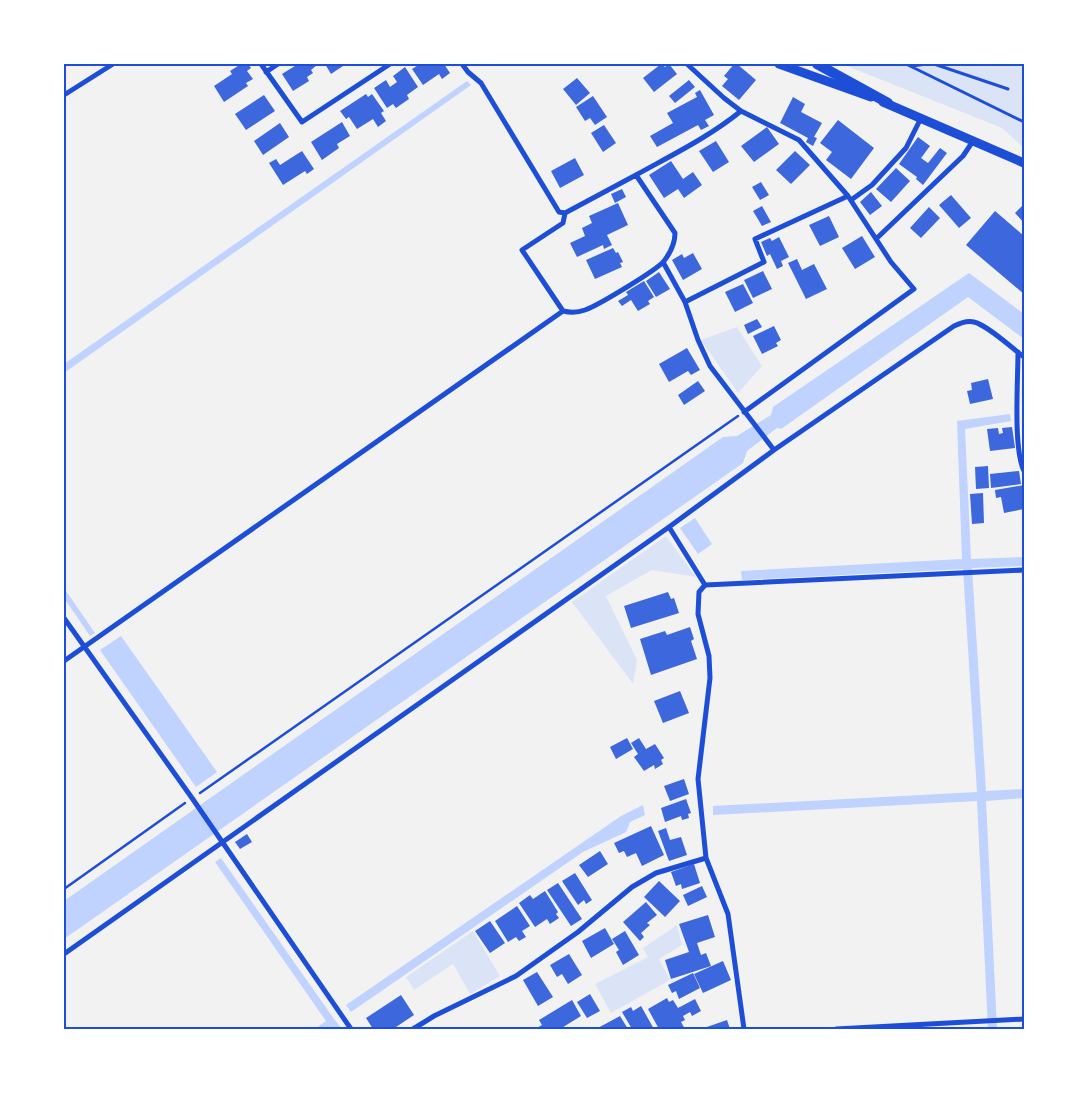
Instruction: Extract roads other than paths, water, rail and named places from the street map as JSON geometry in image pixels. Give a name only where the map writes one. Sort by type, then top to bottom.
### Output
[{"type":"main road","points":[[779,64],[888,104],[1024,163]]},
{"type":"main road","points":[[818,64],[888,104]]},
{"type":"street","points":[[64,95],[104,66],[113,64]]},
{"type":"street","points":[[261,64],[302,122],[390,64]]},
{"type":"street","points":[[266,72],[278,64]]},
{"type":"street","points":[[462,64],[481,83],[559,212],[565,213],[702,138],[725,124],[741,110]]},
{"type":"street","points":[[687,64],[724,98],[741,110],[799,140],[849,198],[891,262],[914,289],[744,412]]},
{"type":"street","points":[[686,302],[764,262],[756,239],[849,198],[872,185],[906,148],[921,118]]},
{"type":"street","points":[[876,239],[963,156],[973,141]]},
{"type":"street","points":[[565,213],[562,223],[522,250],[563,311],[573,314],[587,310],[652,272],[663,262],[675,244],[675,233],[636,175]]},
{"type":"street","points":[[663,262],[686,302],[698,340],[710,366],[774,450]]},
{"type":"street","points":[[64,661],[563,311]]},
{"type":"street","points":[[64,954],[669,527],[774,450],[954,326],[964,322],[981,325],[1024,357]]},
{"type":"street","points":[[1018,352],[1018,424],[1020,458],[1024,471]]},
{"type":"street","points":[[669,527],[705,585]]},
{"type":"street","points":[[744,1029],[728,914],[706,858],[698,779],[710,678],[708,656],[698,614],[699,592],[705,585],[1024,570]]},
{"type":"street","points":[[64,618],[352,1029]]},
{"type":"street","points":[[413,1029],[434,1016],[516,976],[578,932],[632,887],[656,873],[706,858]]},
{"type":"street","points":[[836,1029],[1024,1019]]},
{"type":"lane","points":[[906,64],[1024,122]]},
{"type":"lane","points":[[911,66],[927,64]]},
{"type":"lane","points":[[934,64],[1008,89]]},
{"type":"water","points":[[467,81],[471,85],[64,373],[64,364]]},
{"type":"water","points":[[969,273],[1024,314],[1024,339],[968,297],[781,429],[777,428],[747,451],[743,463],[64,939],[64,901],[723,437],[737,436],[771,415],[773,407]]},
{"type":"water","points":[[1010,414],[1011,421],[965,429],[971,559],[1024,557],[1024,566],[972,568],[986,791],[1024,789],[1024,798],[986,801],[997,1029],[988,1029],[977,801],[713,815],[713,806],[977,792],[963,569],[742,580],[741,571],[962,559],[957,421]]},
{"type":"water","points":[[695,518],[712,544],[698,554],[680,528]]},
{"type":"water","points":[[64,588],[95,633],[90,636],[64,598]]},
{"type":"water","points":[[121,636],[217,772],[196,787],[100,650]]},
{"type":"water","points":[[643,805],[645,815],[630,822],[626,832],[583,852],[351,1012],[346,1005],[621,816]]},
{"type":"water","points":[[221,858],[342,1029],[315,1029],[326,1021],[215,862]]}]
